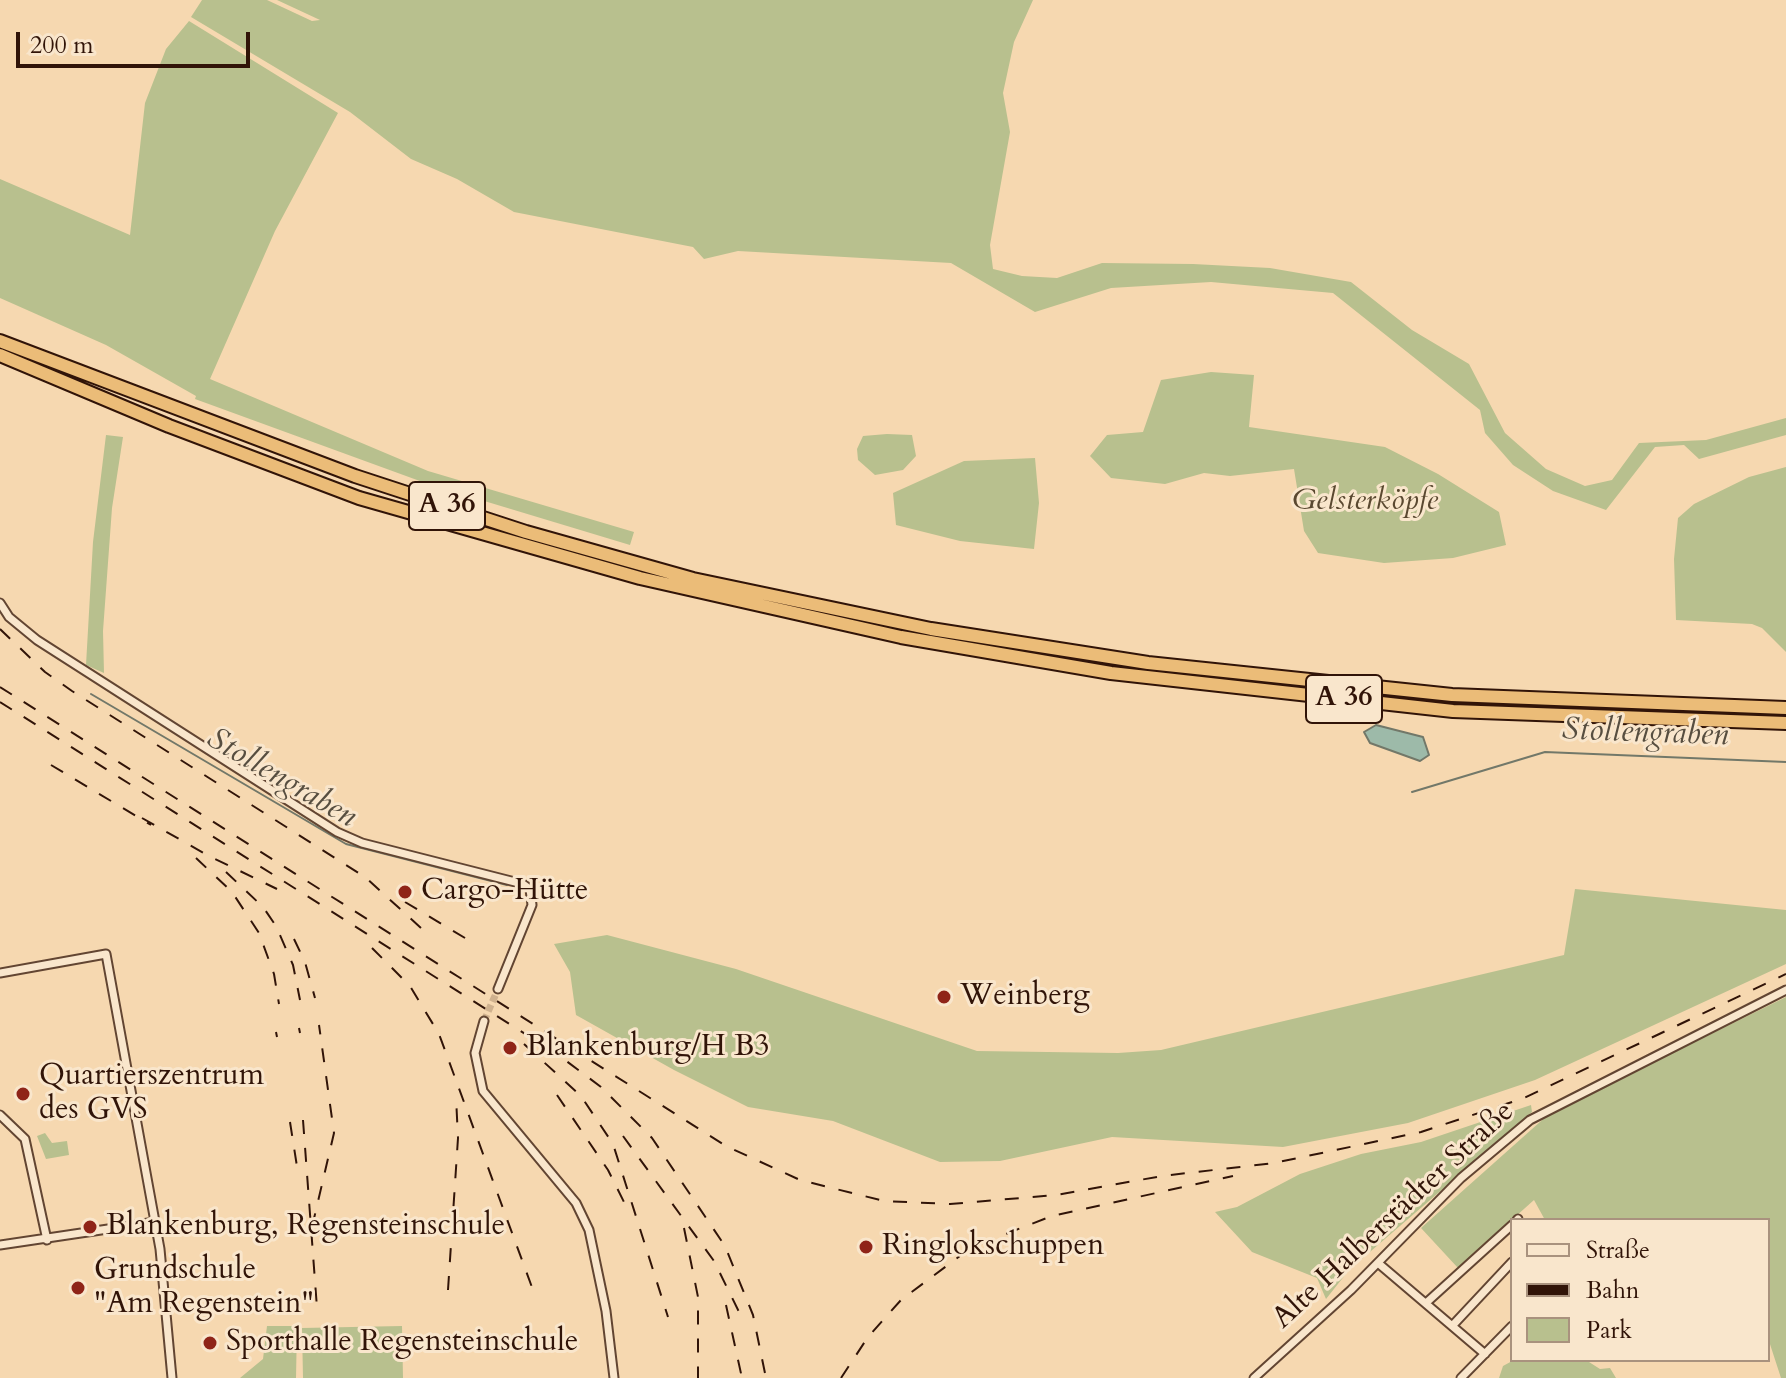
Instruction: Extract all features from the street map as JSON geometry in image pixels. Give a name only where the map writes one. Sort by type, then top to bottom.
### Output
[{"type":"highway","name":"A 36","points":[[0,341],[355,476],[526,532],[693,579],[931,629],[1148,663],[1452,695],[1786,708]]},
{"type":"highway","name":"A 36","points":[[0,355],[169,426],[359,498],[653,581],[901,637],[1111,673],[1453,711],[1786,723]]},
{"type":"street","points":[[0,603],[9,617],[37,640],[337,832],[362,843],[516,880],[530,889],[533,897],[498,989]]},
{"type":"street","points":[[0,973],[106,954],[155,1222],[167,1300],[172,1378]]},
{"type":"street","name":"Alte Halberstädter Straße","points":[[1255,1378],[1378,1263],[1461,1178],[1530,1120],[1786,990]]},
{"type":"street","points":[[484,1021],[475,1053],[483,1091],[576,1203],[589,1230],[606,1311],[614,1378]]},
{"type":"street","points":[[0,1115],[15,1127],[28,1147],[47,1240]]},
{"type":"street","points":[[0,1245],[155,1222]]},
{"type":"street","points":[[1426,1303],[1510,1227]]},
{"type":"street","points":[[1378,1263],[1485,1354]]},
{"type":"street","points":[[1453,1325],[1510,1264]]},
{"type":"street","points":[[1461,1378],[1510,1328]]},
{"type":"green space","points":[[202,0],[267,0],[312,21],[320,20],[277,0],[1033,0],[1014,42],[1003,93],[1010,132],[990,245],[993,269],[1022,276],[1057,278],[1102,263],[1193,264],[1270,268],[1351,282],[1412,330],[1469,364],[1505,433],[1546,469],[1585,486],[1612,480],[1639,443],[1706,440],[1786,418],[1786,435],[1699,459],[1684,445],[1655,447],[1606,510],[1553,491],[1513,465],[1485,433],[1480,410],[1333,293],[1211,282],[1111,288],[1035,312],[951,263],[738,251],[704,259],[693,247],[514,212],[457,179],[411,159],[350,112],[191,17]]},
{"type":"green space","points":[[189,21],[338,113],[275,231],[210,379],[428,471],[634,532],[630,545],[428,484],[195,399],[196,396],[106,345],[0,298],[0,179],[130,235],[145,103],[166,49]]},
{"type":"green space","name":"Gelsterköpfe","points":[[1211,372],[1254,375],[1249,427],[1385,447],[1438,474],[1499,512],[1506,545],[1453,558],[1384,563],[1318,553],[1304,531],[1294,469],[1230,476],[1204,473],[1165,484],[1111,478],[1090,456],[1107,435],[1143,432],[1161,380]]},
{"type":"green space","points":[[106,435],[123,437],[112,508],[103,631],[104,673],[86,665],[93,542]]},
{"type":"green space","points":[[912,435],[916,456],[903,470],[875,475],[858,460],[857,449],[863,436]]},
{"type":"green space","points":[[1035,458],[1039,503],[1034,549],[960,541],[896,525],[893,493],[964,461]]},
{"type":"green space","points":[[1786,467],[1786,652],[1762,628],[1752,624],[1676,620],[1674,559],[1678,518],[1694,504],[1749,477]]},
{"type":"green space","points":[[1575,889],[1786,910],[1786,964],[1535,1080],[1408,1123],[1283,1147],[1112,1137],[1000,1161],[940,1162],[833,1121],[748,1107],[576,1015],[570,972],[554,944],[607,935],[736,969],[977,1051],[1118,1053],[1161,1050],[1564,955]]},
{"type":"green space","points":[[1786,997],[1786,1378],[1781,1378],[1770,1344],[1770,1218],[1544,1218],[1534,1200],[1510,1218],[1510,1221],[1458,1268],[1421,1228],[1550,1113]]},
{"type":"green space","points":[[1531,1105],[1532,1112],[1349,1270],[1326,1299],[1317,1278],[1252,1252],[1215,1212],[1237,1207],[1300,1174],[1361,1154],[1421,1142]]},
{"type":"green space","points":[[45,1133],[52,1143],[67,1141],[69,1155],[46,1159],[37,1136]]},
{"type":"green space","points":[[267,1326],[297,1326],[296,1378],[240,1378],[263,1359]]},
{"type":"green space","points":[[402,1326],[403,1378],[303,1378],[302,1328]]},
{"type":"green space","points":[[1510,1362],[1589,1362],[1600,1369],[1610,1368],[1616,1378],[1499,1378],[1503,1366]]},
{"type":"shaded area","points":[[1376,725],[1423,737],[1429,755],[1420,761],[1370,743],[1364,732]]},
{"type":"waterway","name":"Stollengraben","points":[[91,694],[346,844],[507,885]]},
{"type":"waterway","name":"Stollengraben","points":[[1412,792],[1545,752],[1786,762]]},
{"type":"tunnel","points":[[484,1021],[498,989]]},
{"type":"railway","points":[[0,629],[45,672],[72,691],[365,877],[421,928]]},
{"type":"railway","points":[[0,687],[726,1146],[800,1180],[884,1201],[950,1204],[1056,1195],[1162,1176],[1274,1163],[1421,1132],[1524,1098],[1786,974]]},
{"type":"railway","points":[[0,702],[557,1054],[601,1087],[652,1138],[725,1246],[753,1315],[766,1378]]},
{"type":"railway","points":[[51,765],[151,825]]},
{"type":"railway","points":[[142,818],[209,856],[277,889]]},
{"type":"railway","points":[[196,858],[232,892],[259,933],[274,974],[279,1004]]},
{"type":"railway","points":[[226,872],[263,907],[276,926],[293,965],[300,1000]]},
{"type":"railway","points":[[405,902],[475,944]]},
{"type":"railway","points":[[294,939],[305,962],[315,998]]},
{"type":"railway","points":[[372,948],[410,986],[439,1034],[533,1290]]},
{"type":"railway","points":[[312,1227],[334,1133],[319,1025]]},
{"type":"railway","points":[[299,1028],[300,1033]]},
{"type":"railway","points":[[276,1032],[277,1037]]},
{"type":"railway","points":[[524,1044],[581,1096],[613,1144],[668,1317]]},
{"type":"railway","points":[[557,1095],[608,1170],[626,1206]]},
{"type":"railway","points":[[448,1290],[458,1138],[456,1097]]},
{"type":"railway","points":[[303,1120],[317,1308]]},
{"type":"railway","points":[[290,1122],[298,1173]]},
{"type":"railway","points":[[623,1136],[714,1261],[744,1322]]},
{"type":"railway","points":[[841,1378],[868,1337],[901,1300],[972,1247],[1052,1216],[1233,1176]]},
{"type":"railway","points":[[684,1228],[698,1297],[698,1378]]},
{"type":"railway","points":[[726,1305],[742,1378]]},
{"type":"place","name":"Cargo-Hütte","points":[[405,892]]},
{"type":"place","name":"Weinberg","points":[[944,997]]},
{"type":"place","name":"Blankenburg/H B3","points":[[510,1048]]},
{"type":"place","name":"Quartierszentrum des GVS","points":[[23,1094]]},
{"type":"place","name":"Blankenburg, Regensteinschule","points":[[90,1227]]},
{"type":"place","name":"Ringlokschuppen","points":[[866,1247]]},
{"type":"place","name":"Grundschule \"Am Regenstein\"","points":[[78,1288]]},
{"type":"place","name":"Sporthalle Regensteinschule","points":[[210,1343]]}]
